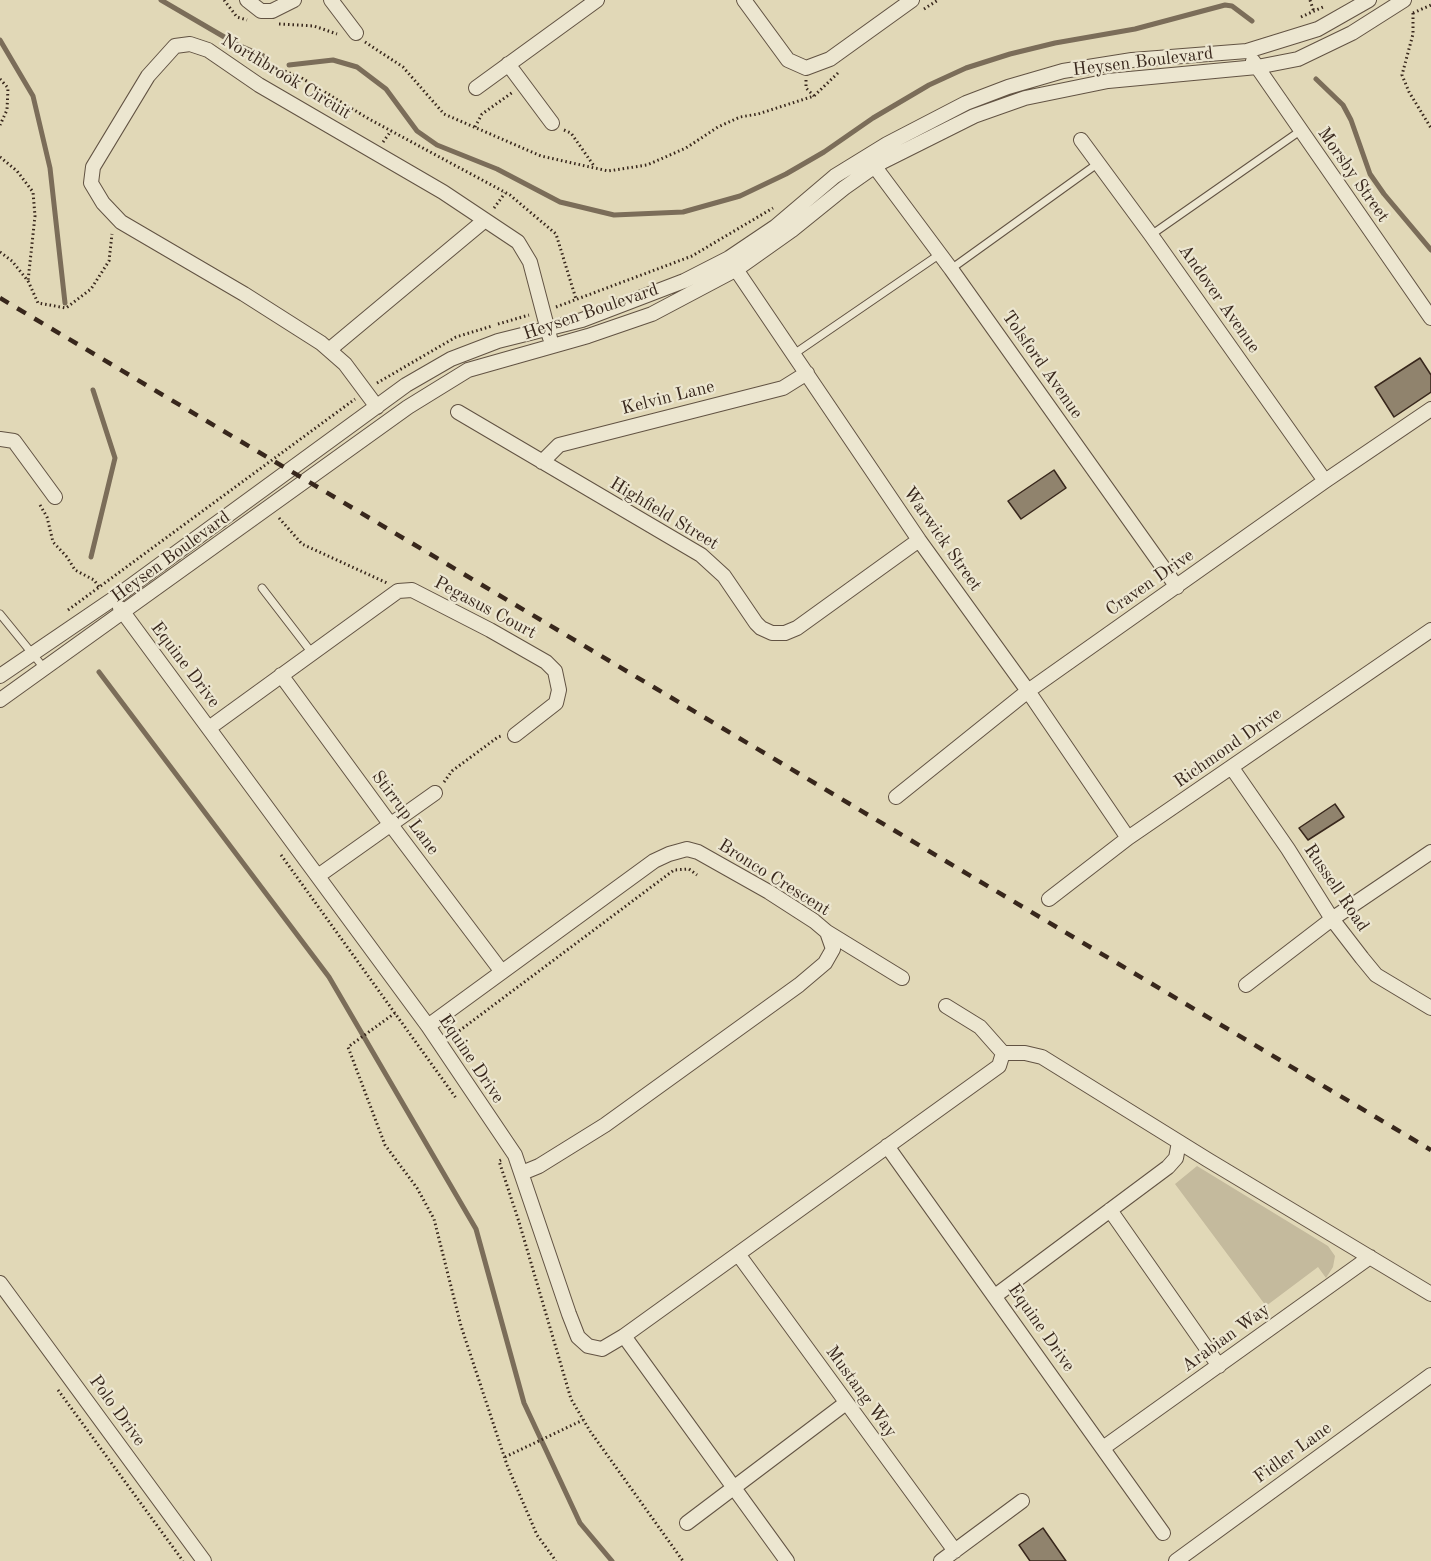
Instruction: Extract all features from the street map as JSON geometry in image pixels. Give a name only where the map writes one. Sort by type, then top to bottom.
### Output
[{"type":"street","points":[[247,0],[261,11],[272,11],[294,0]]},
{"type":"street","points":[[331,0],[354,37]]},
{"type":"street","points":[[476,88],[597,0]]},
{"type":"street","points":[[744,0],[788,60],[806,68],[830,58],[912,0]]},
{"type":"street","name":"Heysen Boulevard","points":[[0,676],[113,599],[406,385],[451,360],[498,340],[582,320],[733,264],[835,176],[887,144],[966,103],[1008,87],[1063,71],[1132,60],[1247,51],[1318,29],[1369,0]]},
{"type":"street","name":"Heysen Boulevard","points":[[0,700],[414,403],[468,370],[652,314],[792,230],[844,188],[875,167],[974,116],[1025,98],[1108,81],[1257,67],[1298,59],[1409,3]]},
{"type":"street","name":"Northbrook Circuit","points":[[377,407],[345,364],[321,343],[254,300],[121,222],[103,203],[92,183],[93,167],[148,76],[175,46],[190,44],[208,50],[259,85],[443,192],[518,242],[530,262],[551,346]]},
{"type":"street","name":"Morsby Street","points":[[1247,51],[1431,318]]},
{"type":"street","points":[[508,64],[552,123]]},
{"type":"street","name":"Andover Avenue","points":[[1081,140],[1325,480]]},
{"type":"street","name":"Tolsford Avenue","points":[[875,167],[951,269],[1177,587]]},
{"type":"street","points":[[329,350],[485,220]]},
{"type":"street","name":"Warwick Street","points":[[733,264],[920,540],[1028,691],[1128,838]]},
{"type":"street","name":"Kelvin Lane","points":[[542,462],[559,445],[783,388],[807,373]]},
{"type":"street","name":"Craven Drive","points":[[896,797],[1028,691],[1325,480],[1431,409]]},
{"type":"street","name":"Highfield Street","points":[[458,412],[701,555],[724,576],[761,628],[772,633],[785,633],[797,628],[920,540]]},
{"type":"street","points":[[0,439],[14,441],[55,497]]},
{"type":"street","name":"Pegasus Court","points":[[398,591],[412,590],[490,630],[546,662],[555,671],[559,690],[556,703],[516,735]]},
{"type":"street","points":[[209,728],[398,591]]},
{"type":"street","name":"Equine Drive","points":[[113,599],[428,1026],[515,1155],[568,1314],[578,1337],[588,1346],[602,1349],[624,1336],[999,1066],[1003,1053]]},
{"type":"street","name":"Richmond Drive","points":[[1049,899],[1128,838],[1431,630]]},
{"type":"street","name":"Stirrup Lane","points":[[281,675],[502,972]]},
{"type":"street","name":"Russell Road","points":[[1232,768],[1288,849],[1332,919],[1376,975],[1431,1008]]},
{"type":"street","points":[[318,876],[435,793]]},
{"type":"street","name":"Bronco Crescent","points":[[428,1026],[654,861],[687,849],[698,852],[769,892],[827,932],[833,949],[825,963],[799,985],[605,1125],[539,1166],[522,1173]]},
{"type":"street","points":[[1246,985],[1332,919],[1431,852]]},
{"type":"street","points":[[827,932],[903,978]]},
{"type":"street","points":[[946,1006],[980,1027],[1003,1053],[1025,1053],[1042,1057],[1431,1294]]},
{"type":"street","points":[[995,1296],[1168,1167],[1176,1158],[1179,1142]]},
{"type":"street","name":"Equine Drive","points":[[887,1146],[1163,1533]]},
{"type":"street","points":[[1110,1210],[1219,1366]]},
{"type":"street","name":"Mustang Way","points":[[738,1254],[955,1551]]},
{"type":"street","name":"Arabian Way","points":[[1103,1448],[1370,1257]]},
{"type":"street","name":"Polo Drive","points":[[0,1283],[204,1561]]},
{"type":"street","points":[[624,1336],[787,1561]]},
{"type":"street","name":"Fidler Lane","points":[[1176,1561],[1431,1375]]},
{"type":"street","points":[[687,1523],[733,1486],[846,1403]]},
{"type":"street","points":[[941,1561],[1022,1501]]},
{"type":"lane","points":[[1151,235],[1300,131]]},
{"type":"lane","points":[[951,269],[1097,164]]},
{"type":"lane","points":[[794,354],[940,254]]},
{"type":"lane","points":[[262,588],[312,653]]},
{"type":"lane","points":[[0,614],[44,668]]},
{"type":"path","points":[[224,0],[237,17],[254,22]]},
{"type":"path","points":[[919,13],[938,0]]},
{"type":"path","points":[[1310,0],[1314,12]]},
{"type":"path","points":[[1409,3],[1413,34],[1402,75],[1409,92],[1431,128]]},
{"type":"path","points":[[271,25],[314,26],[354,37],[403,67],[444,114],[541,156],[608,171],[647,165],[668,158],[718,127],[740,117],[758,114],[814,96],[844,67]]},
{"type":"path","points":[[354,37],[370,45]]},
{"type":"path","points":[[236,52],[300,78],[369,119],[505,193],[556,234],[576,299]]},
{"type":"path","points":[[0,80],[8,88],[7,110],[0,125]]},
{"type":"path","points":[[475,127],[482,114],[524,85]]},
{"type":"path","points":[[552,123],[571,133],[595,168]]},
{"type":"path","points":[[0,157],[17,171],[33,192],[35,216],[28,280]]},
{"type":"path","points":[[485,220],[505,193]]},
{"type":"path","points":[[0,252],[12,261],[28,280],[38,303],[66,308],[91,289],[109,261],[112,234],[109,226]]},
{"type":"path","points":[[61,615],[301,440]]},
{"type":"path","points":[[38,501],[47,517],[53,542],[75,570],[94,580],[99,587]]},
{"type":"path","points":[[278,516],[302,544],[390,584],[398,591]]},
{"type":"path","points":[[435,793],[452,771],[498,736],[516,735]]},
{"type":"path","points":[[275,846],[462,1105]]},
{"type":"path","points":[[429,1061],[458,1041],[459,1031],[674,870],[689,869],[697,875]]},
{"type":"path","points":[[395,1013],[348,1047],[385,1145],[417,1188],[434,1219],[461,1326],[505,1457],[537,1535],[556,1561]]},
{"type":"path","points":[[519,1222],[571,1399],[583,1420],[683,1561]]},
{"type":"path","points":[[56,1388],[183,1561]]},
{"type":"path","points":[[505,1457],[583,1420]]},
{"type":"shaded area","points":[[1197,1166],[1328,1246],[1335,1256],[1333,1267],[1326,1278],[1318,1267],[1266,1306],[1175,1184]]},
{"type":"building","points":[[1420,358],[1431,375],[1431,392],[1394,417],[1375,387]]},
{"type":"building","points":[[1054,470],[1066,488],[1021,519],[1008,501]]},
{"type":"building","points":[[1335,804],[1344,817],[1308,840],[1299,828]]},
{"type":"building","points":[[1043,1528],[1066,1561],[1030,1561],[1019,1545]]},
{"type":"waterway","points":[[161,0],[238,45],[266,57]]},
{"type":"waterway","points":[[289,65],[333,60],[357,67],[386,89],[417,131],[437,145],[497,169],[560,202],[614,215],[683,212],[740,196],[786,174],[929,85],[966,68],[1055,43],[1135,29],[1225,5],[1232,6],[1252,21]]},
{"type":"waterway","points":[[0,40],[33,96],[50,168],[65,303]]},
{"type":"waterway","points":[[1316,79],[1343,105],[1351,120],[1370,174],[1431,250]]},
{"type":"waterway","points":[[91,557],[115,458],[93,390]]},
{"type":"waterway","points":[[99,672],[329,977],[476,1229],[524,1403],[580,1523],[612,1561]]},
{"type":"railway","points":[[0,298],[1431,1150]]}]
